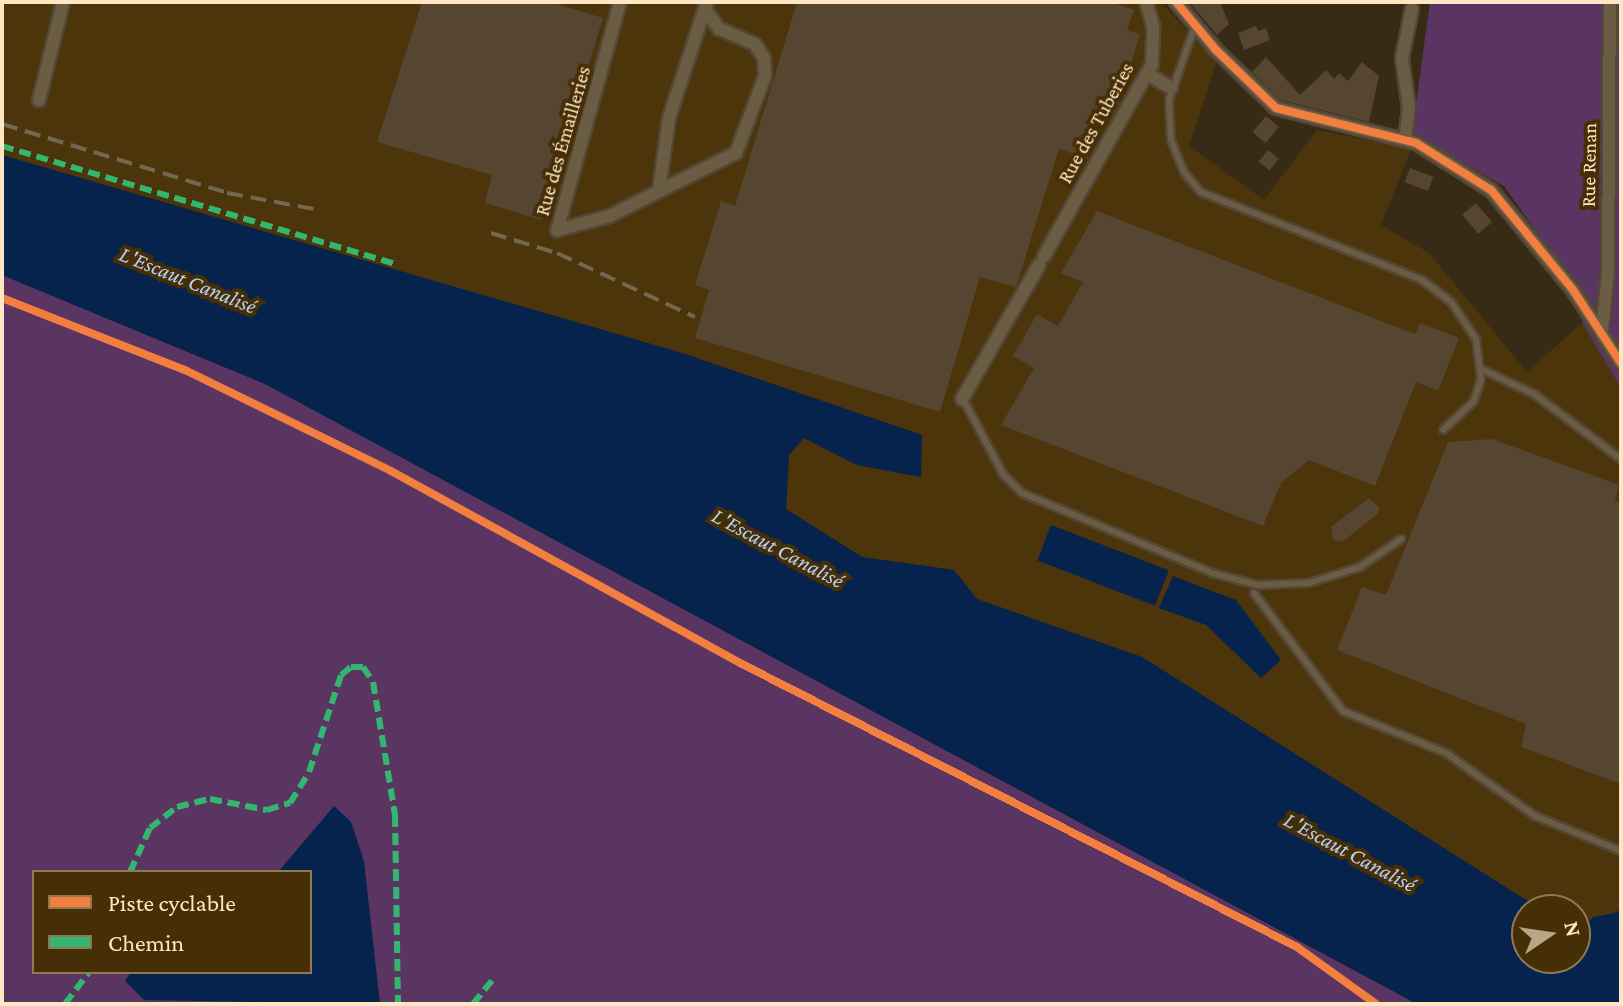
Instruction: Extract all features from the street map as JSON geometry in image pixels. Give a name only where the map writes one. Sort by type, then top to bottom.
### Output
[{"type":"street","points":[[39,100],[63,2]]},
{"type":"street","name":"Rue des Émailleries","points":[[620,2],[557,230],[610,216],[659,191]]},
{"type":"street","name":"Rue des Tuberies","points":[[962,399],[1147,74],[1155,47],[1146,2]]},
{"type":"street","points":[[1176,2],[1195,26],[1276,108],[1405,140],[1457,165],[1499,197],[1602,329],[1621,363]]},
{"type":"street","name":"Rue Renan","points":[[1602,329],[1608,272],[1610,2]]},
{"type":"street","points":[[659,191],[736,153],[765,76],[764,58],[755,44],[715,26],[706,5]]},
{"type":"street","points":[[659,191],[669,118],[706,5]]},
{"type":"street","points":[[1405,140],[1409,108],[1402,58],[1412,9]]},
{"type":"street","points":[[1147,74],[1171,88]]},
{"type":"lane","points":[[1195,26],[1171,88],[1171,140],[1197,188],[1429,283],[1469,325],[1481,369],[1477,397],[1443,430]]},
{"type":"lane","points":[[1481,369],[1534,394],[1621,459]]},
{"type":"lane","points":[[962,399],[1003,474],[1022,493],[1212,573],[1258,585],[1309,583],[1360,567],[1401,539]]},
{"type":"lane","points":[[1254,593],[1343,711],[1446,753],[1535,816],[1621,851]]},
{"type":"shaded area","points":[[2,2],[1161,2],[1216,63],[1189,146],[1264,200],[1317,130],[1411,149],[1381,225],[1429,253],[1527,372],[1582,323],[1621,388],[1621,912],[1616,910],[1591,927],[1591,894],[1517,894],[1142,657],[977,599],[954,570],[862,557],[786,509],[789,455],[804,438],[857,465],[920,477],[922,435],[682,353],[2,155]]},
{"type":"shaded area","points":[[1430,2],[1621,2],[1621,388],[1582,323],[1587,302],[1504,186],[1412,134]]},
{"type":"shaded area","points":[[2,275],[265,384],[1417,1004],[2,1004]]},
{"type":"water","name":"L'Escaut Canalisé","points":[[2,155],[682,353],[922,435],[921,477],[857,465],[804,438],[789,455],[786,509],[862,557],[954,570],[977,599],[1142,657],[1517,894],[1511,894],[1511,974],[1591,974],[1591,920],[1621,912],[1621,1004],[1417,1004],[265,384],[2,275]]},
{"type":"water","points":[[1051,525],[1169,570],[1155,606],[1037,560]]},
{"type":"water","points":[[1173,576],[1236,600],[1281,660],[1261,678],[1206,625],[1159,608]]},
{"type":"water","points":[[334,806],[351,822],[364,861],[380,1004],[144,1000],[125,981],[130,974],[312,974],[312,870],[280,870]]},
{"type":"building","points":[[422,2],[550,2],[603,18],[541,220],[485,203],[492,175],[377,142]]},
{"type":"building","points":[[797,2],[1110,2],[1134,10],[1127,30],[1140,34],[1118,106],[1112,117],[1102,114],[1088,158],[1059,149],[1016,287],[980,277],[940,412],[695,338],[709,290],[695,285],[721,201],[735,206]]},
{"type":"building","points":[[1189,2],[1220,2],[1229,24],[1217,35]]},
{"type":"building","points":[[1256,26],[1258,31],[1266,28],[1270,40],[1244,50],[1238,33]]},
{"type":"building","points":[[1266,57],[1300,95],[1326,70],[1334,79],[1339,73],[1348,81],[1362,62],[1379,76],[1369,122],[1281,100],[1252,72]]},
{"type":"building","points":[[1266,116],[1279,127],[1266,143],[1253,132]]},
{"type":"building","points":[[1268,150],[1279,159],[1269,170],[1259,162]]},
{"type":"building","points":[[1410,168],[1433,177],[1428,191],[1405,182]]},
{"type":"building","points":[[1476,203],[1492,222],[1478,234],[1462,215]]},
{"type":"building","points":[[1097,211],[1415,334],[1420,323],[1459,338],[1438,391],[1416,382],[1375,486],[1309,460],[1281,483],[1263,526],[1001,425],[1034,368],[1013,356],[1037,314],[1058,326],[1083,282],[1061,273]]},
{"type":"building","points":[[1492,439],[1619,485],[1615,500],[1621,503],[1621,784],[1521,747],[1526,724],[1337,650],[1362,587],[1386,595],[1448,442]]},
{"type":"building","points":[[1369,498],[1379,507],[1378,514],[1342,542],[1333,540],[1331,527]]},
{"type":"railway","points":[[2,124],[227,193],[314,209]]},
{"type":"railway","points":[[491,233],[557,253],[695,317]]},
{"type":"marked path","points":[[2,146],[398,265]]},
{"type":"marked path","points":[[131,870],[150,828],[177,807],[210,799],[267,810],[290,803],[309,772],[341,675],[351,667],[363,667],[373,682],[395,815],[398,1004]]},
{"type":"marked path","points":[[65,1004],[88,974]]},
{"type":"marked path","points":[[473,1004],[493,979]]},
{"type":"cycle path","points":[[1176,2],[1216,50],[1276,108],[1416,143],[1491,190],[1573,290],[1621,363]]},
{"type":"cycle path","points":[[2,298],[185,370],[391,471],[742,664],[1297,947],[1376,1004]]}]
